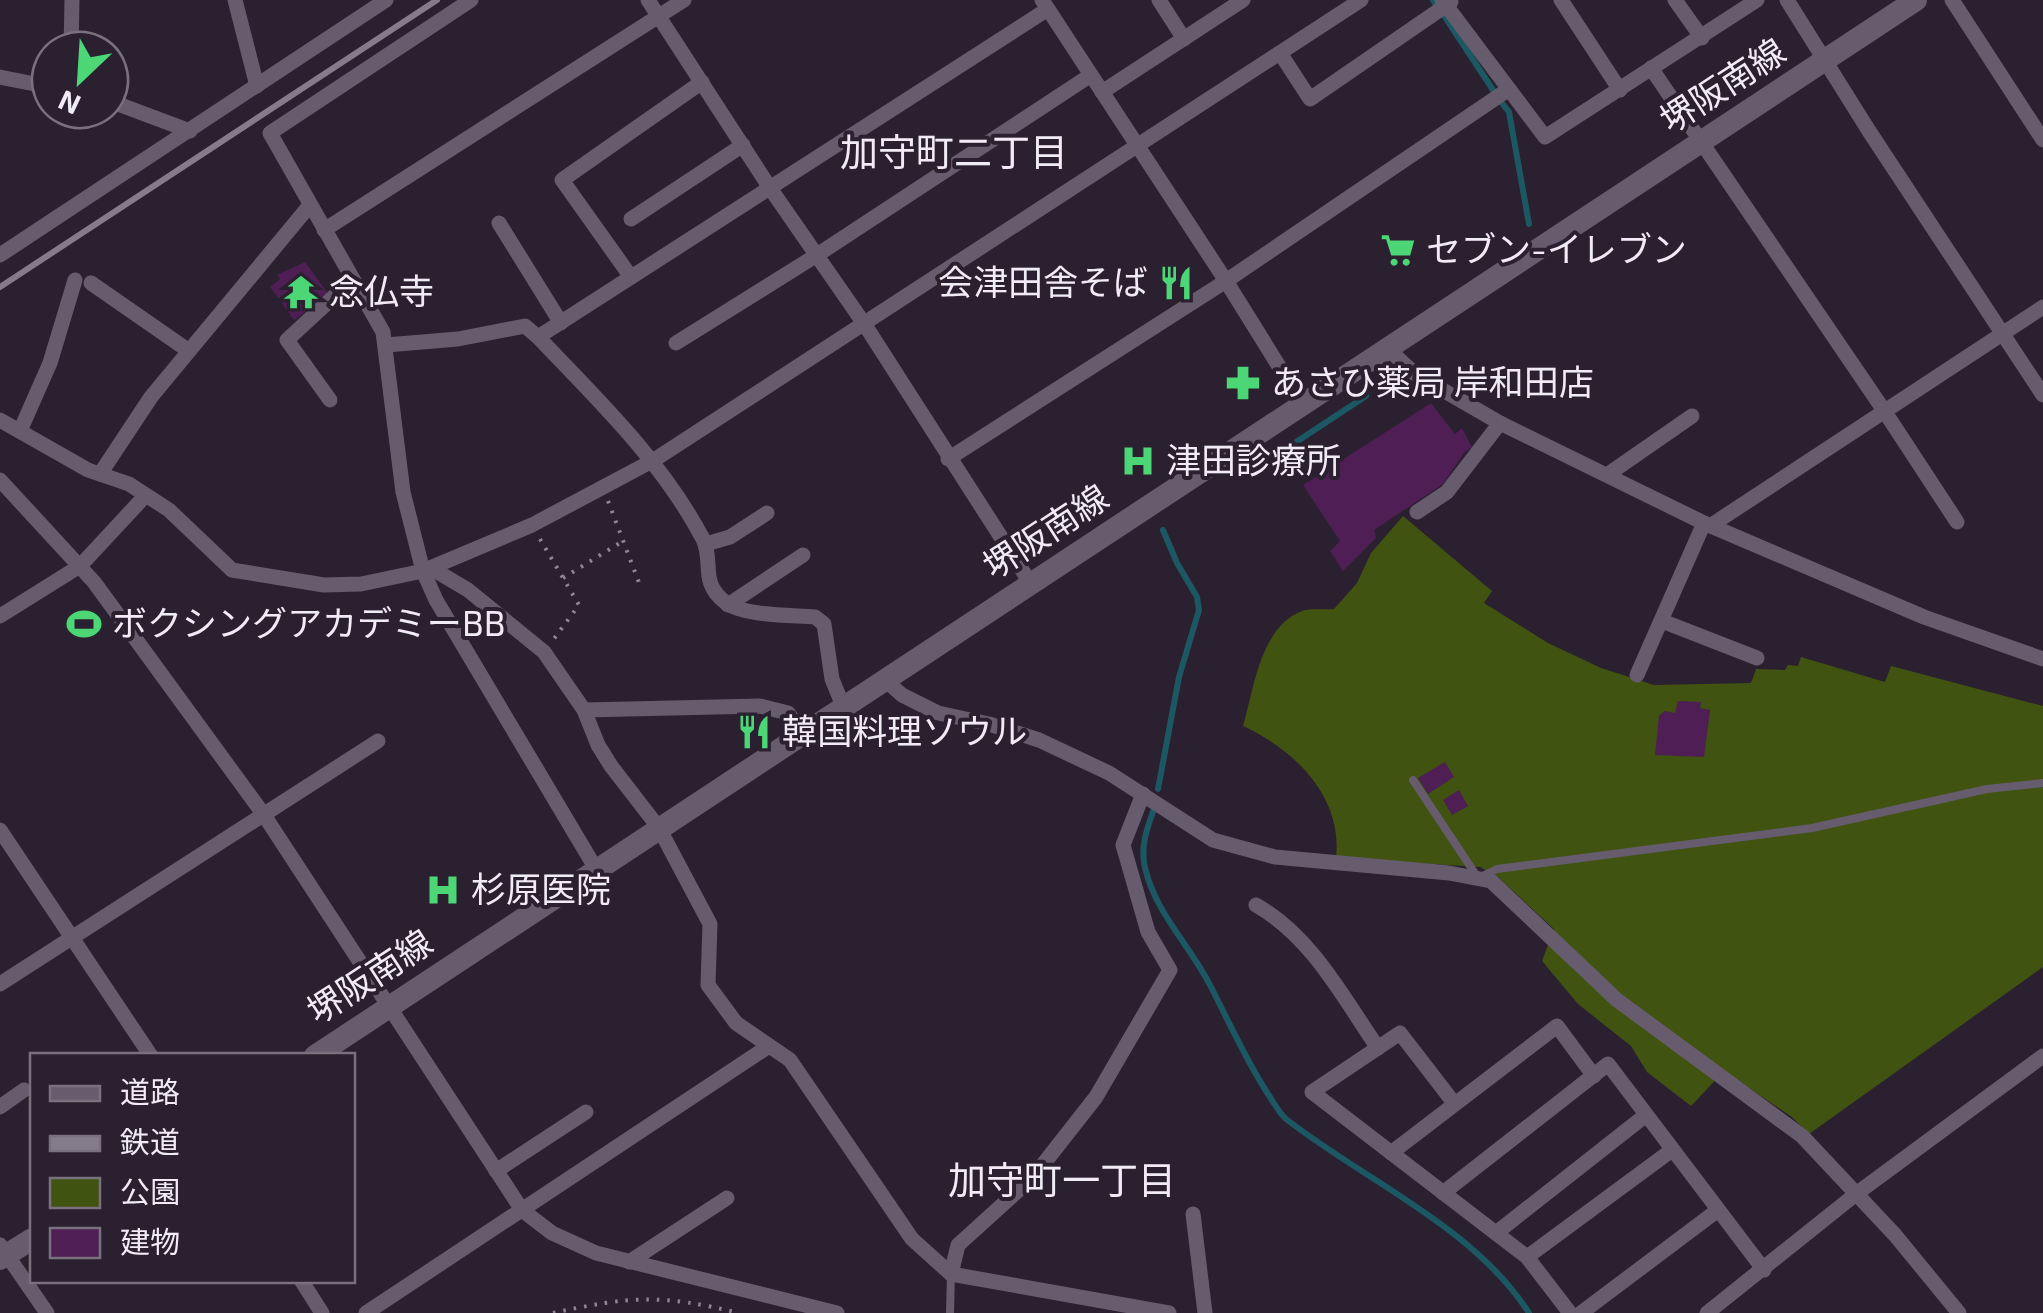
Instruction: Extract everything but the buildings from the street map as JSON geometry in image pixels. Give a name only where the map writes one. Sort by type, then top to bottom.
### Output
[{"type":"main road","name":"堺阪南線","points":[[318,1053],[1916,0]]},
{"type":"main road","points":[[2,1254],[30,1240]]},
{"type":"street","points":[[71,30],[72,0]]},
{"type":"street","points":[[235,0],[256,86]]},
{"type":"street","points":[[0,255],[386,0]]},
{"type":"street","points":[[471,0],[270,132],[383,332],[403,492],[436,600],[596,869]]},
{"type":"street","points":[[648,0],[865,325],[1031,584]]},
{"type":"street","points":[[324,230],[684,0]]},
{"type":"street","points":[[1158,0],[1184,38]]},
{"type":"street","points":[[1102,92],[1243,0]]},
{"type":"street","points":[[0,420],[100,474],[129,484],[168,510],[232,570],[324,585],[361,584],[427,569],[532,525],[654,460],[1361,0]]},
{"type":"street","points":[[1561,0],[1620,90]]},
{"type":"street","points":[[1675,0],[1702,38]]},
{"type":"street","points":[[1280,53],[1310,99],[1447,2],[1545,137],[1757,0]]},
{"type":"street","points":[[1787,0],[1868,131],[2043,395]]},
{"type":"street","points":[[1952,0],[2043,140]]},
{"type":"street","points":[[538,337],[1045,4],[1303,405]]},
{"type":"street","points":[[1650,68],[1957,522]]},
{"type":"street","points":[[676,343],[1091,75]]},
{"type":"street","points":[[0,77],[30,83]]},
{"type":"street","points":[[631,277],[562,180],[702,82]]},
{"type":"street","points":[[948,459],[1226,280],[1509,89]]},
{"type":"street","points":[[130,108],[190,131]]},
{"type":"street","points":[[631,220],[742,145]]},
{"type":"street","points":[[100,474],[150,397],[310,205]]},
{"type":"street","points":[[500,223],[561,323]]},
{"type":"street","points":[[330,400],[286,340],[352,279]]},
{"type":"street","points":[[20,431],[83,282],[189,351]]},
{"type":"street","points":[[1637,675],[1707,524],[2043,306]]},
{"type":"street","points":[[386,345],[525,326],[654,460],[706,544],[708,580],[728,605],[815,617],[824,624],[832,679],[843,706]]},
{"type":"street","points":[[1388,349],[1415,374],[1500,422],[1707,524],[1924,617],[2043,658]]},
{"type":"street","points":[[1606,475],[1680,417]]},
{"type":"street","points":[[1416,512],[1447,492],[1500,422]]},
{"type":"street","points":[[0,480],[80,566],[264,815],[522,1210],[552,1234],[596,1253],[837,1313]]},
{"type":"street","points":[[0,616],[80,566],[145,496]]},
{"type":"street","points":[[706,544],[730,537],[756,514]]},
{"type":"street","points":[[728,605],[803,555]]},
{"type":"street","points":[[427,569],[468,590],[544,652],[584,710],[611,766],[659,828],[710,924],[708,985],[736,1023],[790,1060],[912,1239],[951,1274],[1169,1313]]},
{"type":"street","points":[[1662,621],[1757,658]]},
{"type":"street","points":[[884,679],[902,695],[938,713],[1039,740],[1108,773],[1213,840],[1275,856],[1478,878],[1502,888],[1617,1000],[1802,1136],[1959,1313]]},
{"type":"street","points":[[584,710],[760,706],[788,713],[802,732]]},
{"type":"street","points":[[2,978],[73,939],[378,741]]},
{"type":"street","points":[[951,1274],[958,1245],[1034,1176],[1096,1097],[1170,970],[1148,932],[1124,846],[1143,794]]},
{"type":"street","points":[[0,830],[149,1053]]},
{"type":"street","points":[[1256,905],[1280,918],[1303,939],[1378,1048]]},
{"type":"street","points":[[1391,1153],[1557,1026],[1594,1076]]},
{"type":"street","points":[[1454,1103],[1400,1033],[1312,1092],[1527,1257],[1570,1313]]},
{"type":"street","points":[[366,1313],[769,1046]]},
{"type":"street","points":[[1707,1313],[1856,1194],[2043,1056]]},
{"type":"street","points":[[1444,1193],[1608,1064],[1764,1270]]},
{"type":"street","points":[[0,1107],[24,1090]]},
{"type":"street","points":[[496,1171],[586,1112]]},
{"type":"street","points":[[1496,1233],[1646,1115]]},
{"type":"street","points":[[1527,1257],[1672,1150]]},
{"type":"street","points":[[629,1262],[727,1198]]},
{"type":"street","points":[[1581,1313],[1718,1210]]},
{"type":"street","points":[[1193,1214],[1204,1313]]},
{"type":"street","points":[[2,1254],[46,1313]]},
{"type":"street","points":[[303,1283],[322,1313]]},
{"type":"lane","points":[[1413,780],[1478,878],[1497,869],[1812,828],[1987,789],[2043,782]]},
{"type":"lane","points":[[950,1313],[951,1274]]},
{"type":"path","points":[[603,487],[641,588]]},
{"type":"path","points":[[532,525],[579,605],[544,652]]},
{"type":"path","points":[[563,578],[624,541]]},
{"type":"path","points":[[553,1313],[618,1299],[658,1298],[739,1313]]},
{"type":"green space","points":[[1403,516],[1492,591],[1484,603],[1548,643],[1601,668],[1654,685],[1751,683],[1756,669],[1785,670],[1788,665],[1798,666],[1801,657],[1885,682],[1891,666],[2043,706],[2043,967],[1809,1134],[1792,1117],[1724,1071],[1691,1106],[1647,1072],[1631,1046],[1578,1004],[1542,961],[1554,929],[1499,878],[1480,867],[1336,858],[1332,815],[1312,778],[1280,748],[1243,726],[1261,661],[1277,631],[1302,611],[1334,609],[1357,583],[1371,553]]},
{"type":"waterway","points":[[1445,17],[1495,93]]},
{"type":"waterway","points":[[1502,103],[1509,112],[1529,224]]},
{"type":"waterway","points":[[1382,386],[1401,373]]},
{"type":"waterway","points":[[1275,456],[1366,396]]},
{"type":"waterway","points":[[1158,789],[1179,677],[1199,610],[1197,597],[1163,530]]},
{"type":"waterway","points":[[1154,809],[1143,853],[1150,885],[1279,1111],[1449,1230],[1506,1282],[1529,1313]]},
{"type":"railway","points":[[0,287],[437,0]]},
{"type":"place","name":"セブン-イレブン","points":[[1398,250]]},
{"type":"place","name":"会津田舎そば","points":[[1176,283]]},
{"type":"place","name":"念仏寺","points":[[301,292]]},
{"type":"place","name":"あさひ薬局 岸和田店","points":[[1243,383]]},
{"type":"place","name":"津田診療所","points":[[1138,461]]},
{"type":"place","name":"ボクシングアカデミーBB","points":[[84,624]]},
{"type":"place","name":"韓国料理ソウル","points":[[754,732]]},
{"type":"place","name":"杉原医院","points":[[443,890]]},
{"type":"district","name":"加守町二丁目","points":[[954,153]]},
{"type":"district","name":"加守町一丁目","points":[[1062,1181]]}]
